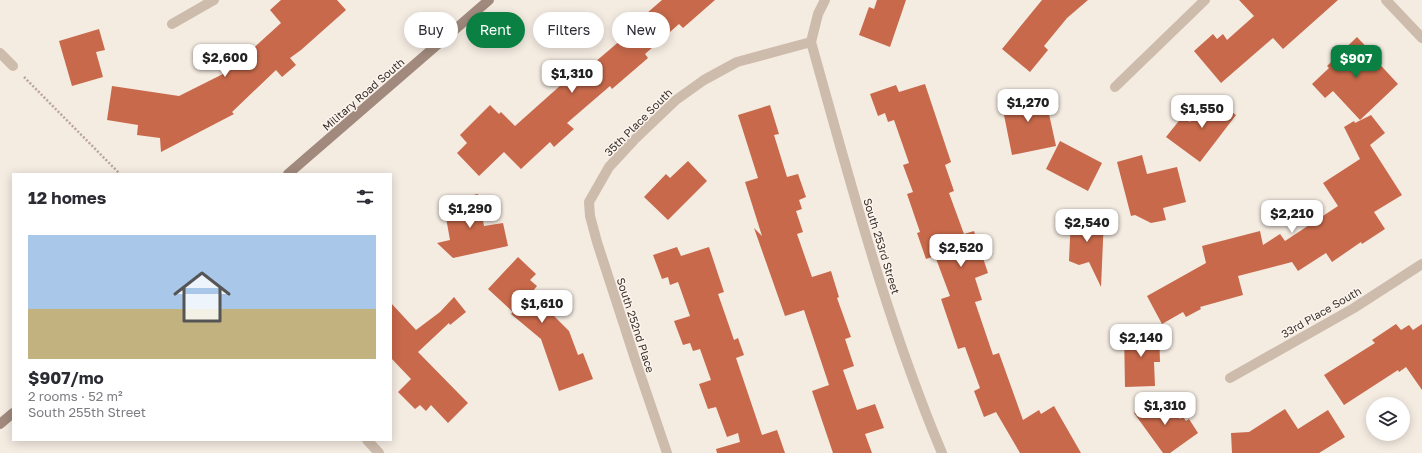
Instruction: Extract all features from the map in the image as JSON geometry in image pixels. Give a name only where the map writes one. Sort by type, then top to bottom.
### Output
[{"type":"main road","name":"Military Road South","points":[[289,173],[489,0]]},
{"type":"main road","points":[[0,424],[12,413]]},
{"type":"street","points":[[172,24],[214,0]]},
{"type":"street","points":[[811,42],[818,14],[825,0]]},
{"type":"street","points":[[1115,87],[1205,0]]},
{"type":"street","points":[[1386,0],[1422,38]]},
{"type":"street","name":"35th Place South","points":[[590,202],[609,167],[634,140],[676,100],[704,80],[737,62],[811,42]]},
{"type":"street","name":"South 253rd Street","points":[[811,42],[870,251],[904,352],[942,453]]},
{"type":"street","points":[[0,53],[13,66]]},
{"type":"street","name":"South 252nd Place","points":[[590,202],[590,216],[597,242],[666,453]]},
{"type":"street","name":"33rd Place South","points":[[1230,378],[1354,308],[1422,264]]},
{"type":"street","points":[[368,441],[379,453]]},
{"type":"path","points":[[13,66],[119,173]]},
{"type":"building","points":[[281,0],[337,0],[346,10],[290,58],[296,65],[282,77],[276,70],[232,112],[234,114],[161,152],[160,138],[137,135],[138,125],[107,120],[112,86],[179,96],[231,70],[225,64],[244,48],[248,53],[281,23],[270,10]]},
{"type":"building","points":[[662,0],[715,0],[683,28],[679,24],[670,32],[670,12],[648,12]]},
{"type":"building","points":[[877,0],[906,0],[890,47],[859,35],[869,7],[874,9]]},
{"type":"building","points":[[1042,0],[1088,0],[1067,18],[1044,46],[1048,50],[1030,72],[1002,49]]},
{"type":"building","points":[[1239,0],[1338,0],[1283,49],[1273,38],[1221,83],[1194,51],[1213,34],[1217,39],[1223,34],[1227,40],[1254,16]]},
{"type":"building","points":[[99,29],[105,50],[96,52],[103,77],[72,86],[59,41]]},
{"type":"building","points":[[1357,37],[1398,84],[1360,120],[1333,91],[1325,98],[1312,84],[1329,68],[1327,66]]},
{"type":"building","points":[[612,48],[652,48],[645,54],[648,58],[612,89],[610,86],[567,123],[574,129],[554,147],[550,142],[521,169],[504,152],[479,176],[457,153],[467,143],[460,135],[490,105],[499,114],[501,112],[515,126],[571,76],[574,80]]},
{"type":"building","points":[[925,84],[951,162],[945,165],[954,191],[949,193],[964,234],[974,231],[988,273],[975,278],[982,300],[975,302],[993,355],[999,353],[1023,420],[1039,410],[1041,414],[1054,406],[1081,453],[1020,453],[996,412],[984,417],[974,391],[980,388],[965,347],[958,349],[941,299],[950,296],[935,256],[926,259],[917,233],[920,232],[907,194],[913,192],[903,165],[909,163],[894,120],[888,122],[885,113],[878,116],[870,94],[896,85],[899,92]]},
{"type":"building","points":[[1044,91],[1056,146],[1012,155],[1001,100]]},
{"type":"building","points":[[1210,95],[1236,115],[1200,162],[1166,137],[1182,117],[1190,122]]},
{"type":"building","points":[[770,105],[779,134],[774,135],[787,177],[798,174],[806,197],[799,200],[802,209],[796,211],[803,232],[797,234],[812,277],[831,271],[839,297],[837,298],[851,337],[845,339],[854,366],[843,370],[857,410],[875,404],[884,428],[865,434],[872,453],[833,453],[812,391],[829,385],[804,310],[785,316],[754,228],[762,236],[745,182],[758,178],[738,115]]},
{"type":"building","points":[[1371,115],[1385,133],[1370,145],[1402,195],[1374,212],[1385,229],[1362,244],[1361,242],[1332,262],[1326,253],[1298,271],[1292,262],[1238,276],[1243,295],[1200,307],[1201,309],[1186,317],[1183,312],[1162,324],[1147,296],[1206,263],[1202,246],[1260,231],[1263,245],[1280,234],[1285,241],[1338,206],[1323,183],[1360,159],[1344,127],[1354,121],[1355,123]]},
{"type":"building","points":[[1060,141],[1102,163],[1088,191],[1046,169]]},
{"type":"building","points":[[1142,155],[1147,174],[1177,167],[1186,202],[1163,208],[1166,220],[1151,223],[1135,215],[1131,216],[1117,162]]},
{"type":"building","points":[[688,161],[707,181],[668,220],[644,197],[666,174],[670,178]]},
{"type":"building","points":[[478,194],[484,226],[503,223],[508,246],[453,258],[437,243],[450,240],[443,201]]},
{"type":"building","points":[[1071,217],[1104,218],[1101,287],[1089,262],[1079,265],[1069,261]]},
{"type":"building","points":[[677,247],[681,256],[709,247],[724,292],[718,294],[734,340],[738,338],[744,355],[736,358],[762,435],[777,430],[785,453],[717,453],[716,449],[740,442],[738,433],[727,437],[716,407],[708,409],[699,384],[711,380],[700,349],[693,351],[690,343],[683,345],[674,321],[690,316],[678,282],[670,285],[668,277],[662,279],[653,255]]},
{"type":"building","points":[[518,257],[536,274],[530,280],[537,286],[533,291],[549,306],[547,309],[569,331],[578,355],[583,353],[593,379],[559,391],[541,339],[511,314],[513,312],[488,289]]},
{"type":"building","points":[[454,297],[466,312],[450,325],[449,323],[418,352],[468,403],[448,423],[431,405],[426,411],[420,405],[415,409],[398,392],[411,379],[392,359],[392,304],[416,330],[440,312]]},
{"type":"building","points":[[1396,324],[1401,330],[1409,325],[1413,330],[1422,324],[1422,390],[1406,367],[1399,372],[1398,370],[1344,405],[1324,375],[1375,343],[1372,340]]},
{"type":"building","points":[[1124,331],[1159,331],[1160,362],[1154,362],[1155,386],[1125,387]]},
{"type":"building","points":[[1157,397],[1171,416],[1176,412],[1180,419],[1183,417],[1186,421],[1189,419],[1198,433],[1170,453],[1163,453],[1134,413]]},
{"type":"building","points":[[1285,409],[1298,429],[1328,410],[1345,437],[1319,453],[1232,453],[1231,433],[1249,432]]}]
